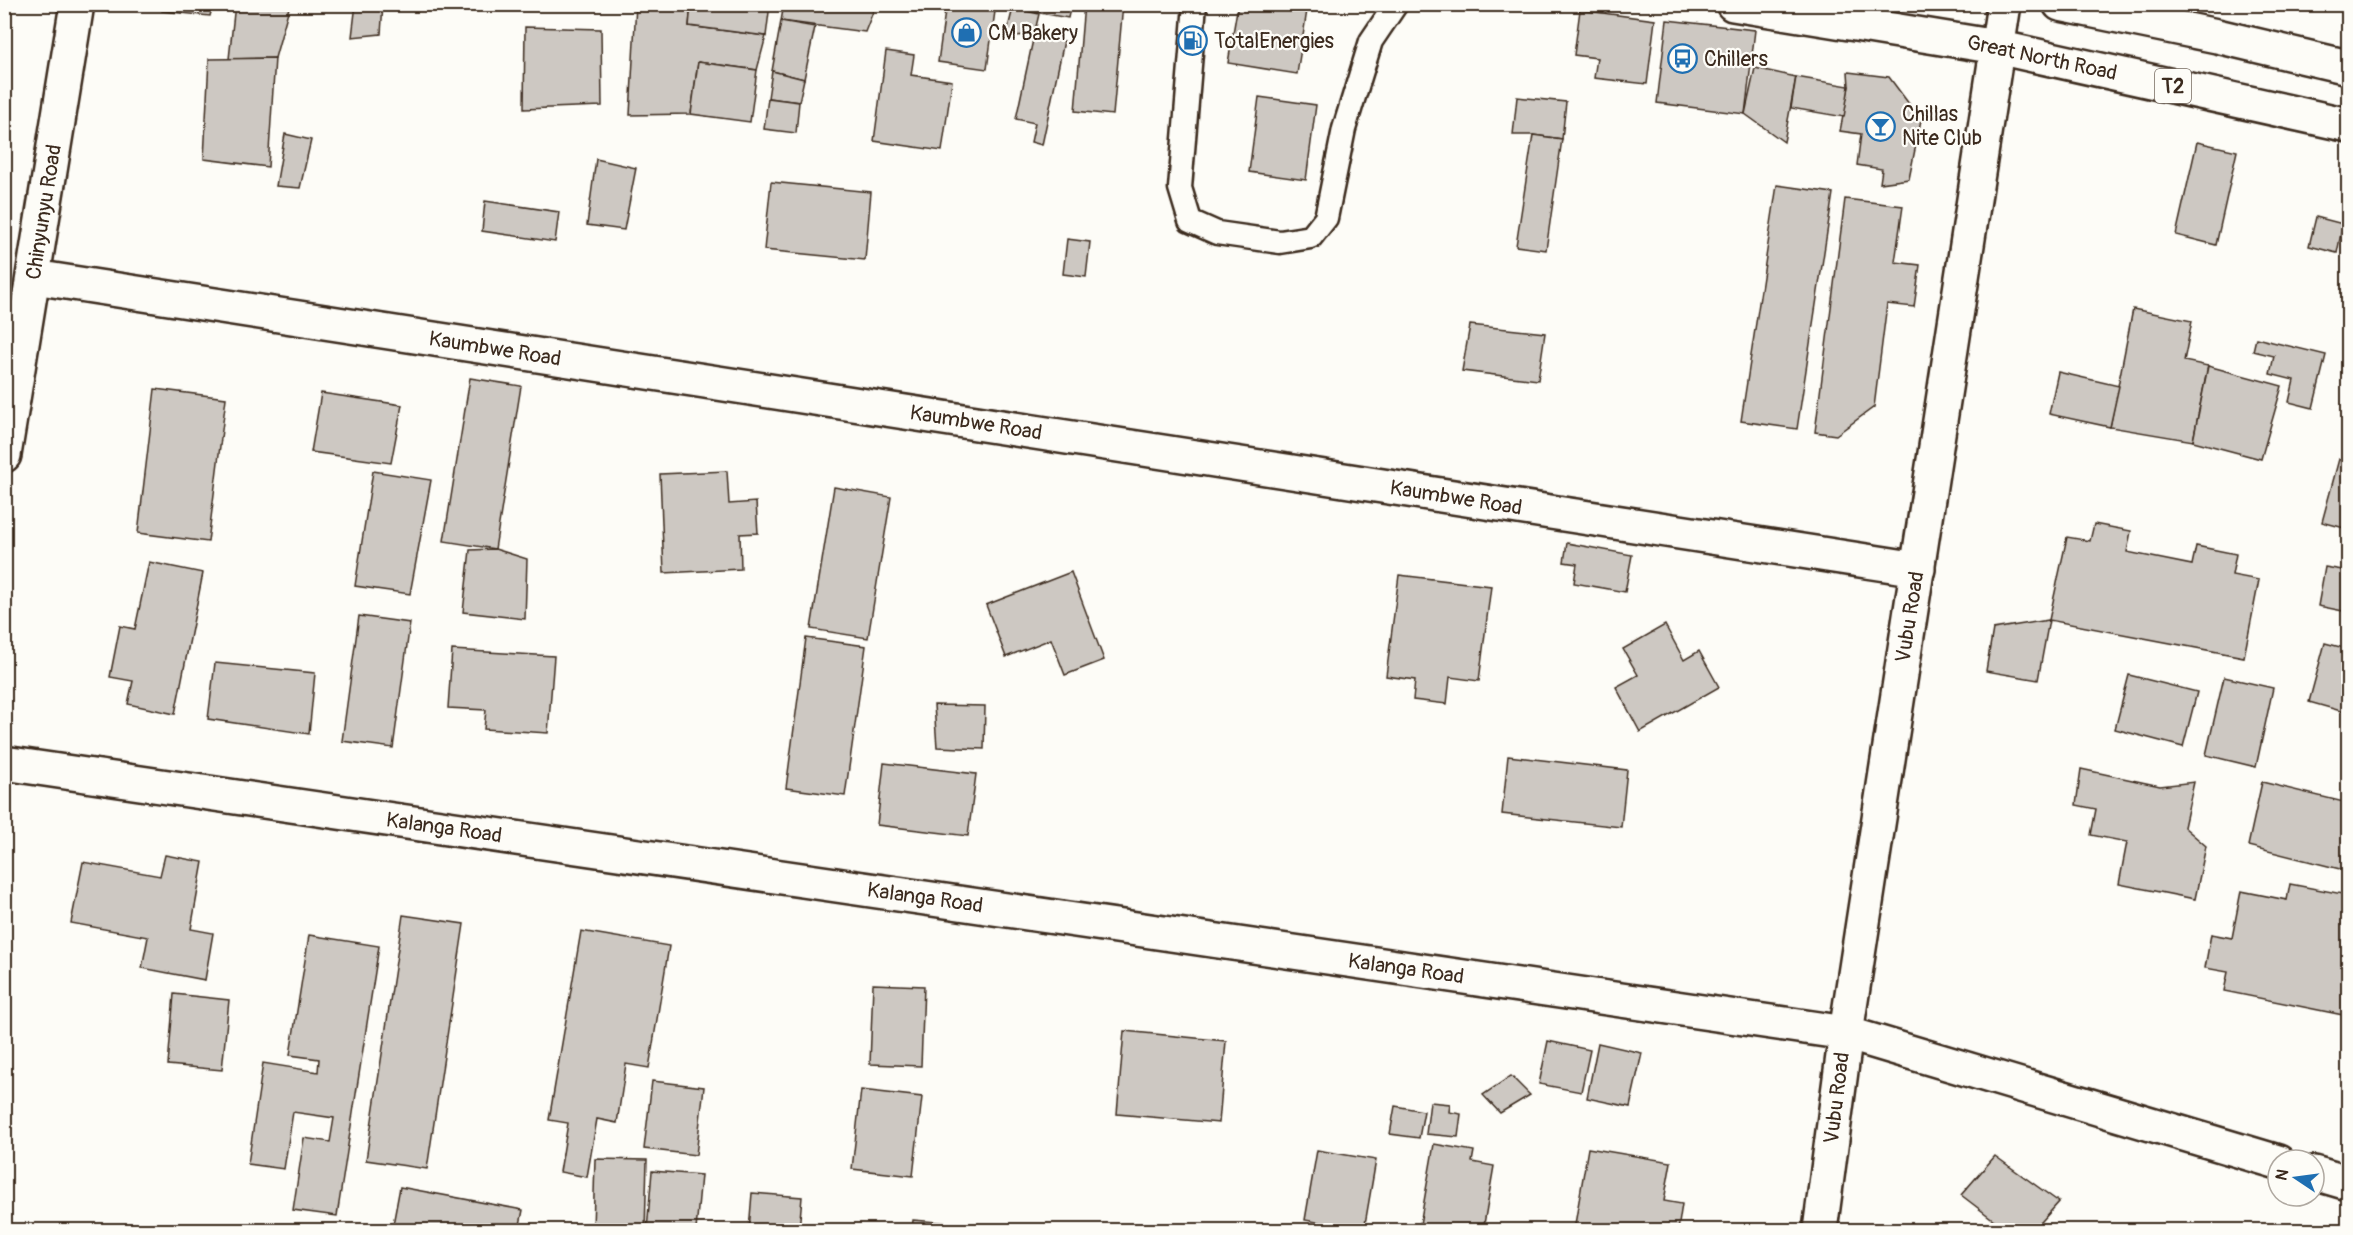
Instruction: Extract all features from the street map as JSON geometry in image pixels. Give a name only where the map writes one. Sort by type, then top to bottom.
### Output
[{"type":"street","name":"Chinyunyu Road","points":[[4,455],[77,4]]},
{"type":"street","name":"Great North Road","points":[[1733,4],[1997,47],[2349,124]]},
{"type":"street","name":"Vubu Road","points":[[1820,1230],[1846,1033],[2004,4]]},
{"type":"street","points":[[2060,4],[2217,36],[2349,67]]},
{"type":"street","name":"Kaumbwe Road","points":[[34,277],[1918,569]]},
{"type":"street","name":"Kalanga Road","points":[[4,763],[1846,1033],[2266,1158]]},
{"type":"street","points":[[2326,1177],[2349,1184]]},
{"type":"lane","points":[[1196,4],[1180,188],[1190,220],[1217,233],[1280,242],[1311,237],[1326,218],[1344,129],[1371,41],[1396,4]]},
{"type":"building","points":[[163,4],[213,4],[210,16],[162,11]]},
{"type":"building","points":[[235,4],[290,4],[275,58],[229,59]]},
{"type":"building","points":[[356,4],[383,4],[381,34],[352,37]]},
{"type":"building","points":[[636,4],[691,4],[689,26],[766,36],[757,70],[698,62],[691,114],[630,115]]},
{"type":"building","points":[[691,4],[770,4],[766,36],[689,26]]},
{"type":"building","points":[[784,4],[876,4],[865,32],[781,21]]},
{"type":"building","name":"CM Bakery","points":[[946,4],[996,4],[987,69],[938,62]]},
{"type":"building","points":[[1013,4],[1071,4],[1068,18],[1013,8]]},
{"type":"building","points":[[1084,4],[1123,4],[1113,115],[1075,111]]},
{"type":"building","points":[[1238,4],[1308,4],[1297,74],[1228,63]]},
{"type":"building","points":[[1013,8],[1039,14],[1034,35],[1006,36]]},
{"type":"building","points":[[1580,10],[1655,20],[1647,84],[1594,78],[1597,58],[1574,55]]},
{"type":"building","points":[[1667,20],[1755,30],[1745,114],[1657,103]]},
{"type":"building","points":[[781,21],[815,27],[804,79],[772,71]]},
{"type":"building","points":[[525,27],[601,29],[602,106],[524,109]]},
{"type":"building","points":[[1034,35],[1064,41],[1042,145],[1031,142],[1035,123],[1016,119]]},
{"type":"building","points":[[886,51],[914,55],[911,75],[952,81],[942,151],[874,141]]},
{"type":"building","points":[[275,58],[268,167],[204,159],[209,59]]},
{"type":"building","points":[[698,62],[757,70],[750,122],[691,114]]},
{"type":"building","points":[[1755,68],[1796,77],[1784,142],[1745,114]]},
{"type":"building","points":[[772,71],[804,79],[799,102],[768,98]]},
{"type":"building","name":"Chillas Nite Club","points":[[1848,72],[1889,77],[1921,120],[1909,179],[1880,183],[1882,169],[1857,165],[1861,134],[1840,131],[1849,86]]},
{"type":"building","points":[[1796,77],[1849,86],[1844,117],[1791,108]]},
{"type":"building","points":[[1259,97],[1316,105],[1306,180],[1249,172]]},
{"type":"building","points":[[1517,97],[1566,102],[1562,139],[1513,135]]},
{"type":"building","points":[[768,98],[799,102],[796,133],[764,129]]},
{"type":"building","points":[[285,134],[311,140],[300,188],[276,186]]},
{"type":"building","points":[[1533,135],[1562,139],[1546,250],[1516,246]]},
{"type":"building","points":[[2197,142],[2237,151],[2216,245],[2176,235]]},
{"type":"building","points":[[596,159],[636,168],[624,230],[587,225]]},
{"type":"building","points":[[771,182],[871,192],[865,260],[764,250]]},
{"type":"building","points":[[1777,185],[1833,193],[1797,429],[1741,421]]},
{"type":"building","points":[[1845,199],[1903,206],[1895,262],[1920,265],[1914,307],[1887,304],[1874,407],[1836,435],[1815,432]]},
{"type":"building","points":[[485,201],[559,212],[555,242],[482,231]]},
{"type":"building","points":[[2316,217],[2343,224],[2337,253],[2309,246]]},
{"type":"building","points":[[1067,239],[1090,242],[1086,277],[1063,274]]},
{"type":"building","points":[[2133,309],[2192,321],[2184,361],[2208,366],[2193,441],[2110,427]]},
{"type":"building","points":[[1470,325],[1545,333],[1538,380],[1462,371]]},
{"type":"building","points":[[2256,338],[2326,355],[2313,408],[2289,402],[2294,380],[2270,374],[2274,356],[2253,351]]},
{"type":"building","points":[[2208,366],[2282,386],[2261,459],[2193,441]]},
{"type":"building","points":[[2058,372],[2119,386],[2110,427],[2049,414]]},
{"type":"building","points":[[470,378],[521,386],[495,549],[444,541]]},
{"type":"building","points":[[155,389],[226,398],[208,542],[138,533]]},
{"type":"building","points":[[321,393],[402,405],[391,463],[311,452]]},
{"type":"building","points":[[2339,459],[2348,462],[2348,529],[2322,522]]},
{"type":"building","points":[[373,471],[431,480],[410,594],[355,586]]},
{"type":"building","points":[[727,471],[729,504],[756,502],[758,533],[740,534],[741,569],[664,573],[660,474]]},
{"type":"building","points":[[834,487],[891,497],[868,638],[811,629]]},
{"type":"building","points":[[2094,524],[2131,531],[2127,552],[2192,565],[2196,546],[2236,554],[2232,575],[2259,580],[2244,657],[2049,620],[2067,537],[2090,541]]},
{"type":"building","points":[[1567,543],[1632,555],[1625,592],[1574,583],[1577,564],[1564,562]]},
{"type":"building","points":[[495,549],[527,559],[525,619],[463,612],[470,550]]},
{"type":"building","points":[[149,562],[203,573],[175,714],[128,704],[133,681],[110,677],[120,626],[135,629]]},
{"type":"building","points":[[2325,567],[2348,571],[2348,612],[2318,606]]},
{"type":"building","points":[[1071,572],[1104,660],[1065,675],[1051,639],[1006,657],[986,605]]},
{"type":"building","points":[[1399,575],[1491,586],[1479,681],[1450,677],[1447,704],[1413,700],[1415,680],[1386,676]]},
{"type":"building","points":[[359,616],[410,623],[393,748],[342,741]]},
{"type":"building","points":[[2049,620],[2038,680],[1986,671],[1993,629]]},
{"type":"building","points":[[1665,625],[1684,660],[1699,651],[1719,687],[1640,732],[1616,687],[1638,675],[1623,649]]},
{"type":"building","points":[[806,638],[866,646],[845,796],[786,788]]},
{"type":"building","points":[[2325,643],[2348,649],[2348,713],[2309,702]]},
{"type":"building","points":[[452,650],[554,656],[548,733],[484,729],[486,710],[448,708]]},
{"type":"building","points":[[215,663],[315,673],[309,734],[208,719]]},
{"type":"building","points":[[2129,675],[2197,692],[2183,747],[2115,729]]},
{"type":"building","points":[[2224,677],[2273,688],[2256,767],[2206,755]]},
{"type":"building","points":[[934,705],[985,706],[984,749],[937,747]]},
{"type":"building","points":[[1508,756],[1627,770],[1621,827],[1502,814]]},
{"type":"building","points":[[884,763],[976,774],[968,836],[877,825]]},
{"type":"building","points":[[2081,769],[2160,786],[2194,782],[2184,827],[2206,846],[2195,899],[2119,884],[2127,842],[2091,835],[2096,809],[2076,805]]},
{"type":"building","points":[[2262,782],[2348,803],[2348,871],[2248,846]]},
{"type":"building","points":[[165,855],[203,862],[191,929],[213,933],[205,980],[142,968],[148,937],[71,923],[83,862],[160,876]]},
{"type":"building","points":[[2290,884],[2348,895],[2348,1016],[2224,991],[2228,972],[2205,968],[2211,934],[2232,938],[2241,891],[2287,900]]},
{"type":"building","points":[[403,915],[464,924],[427,1169],[366,1160]]},
{"type":"building","points":[[581,931],[669,946],[649,1068],[626,1064],[617,1123],[597,1119],[587,1177],[560,1172],[568,1123],[549,1120]]},
{"type":"building","points":[[309,935],[379,946],[337,1216],[293,1210],[304,1138],[330,1142],[334,1118],[293,1112],[284,1169],[248,1164],[263,1063],[318,1072],[319,1059],[290,1055]]},
{"type":"building","points":[[873,984],[924,986],[921,1066],[870,1064]]},
{"type":"building","points":[[174,994],[229,1000],[222,1070],[168,1065]]},
{"type":"building","points":[[1124,1031],[1226,1041],[1219,1123],[1117,1114]]},
{"type":"building","points":[[1548,1041],[1590,1050],[1581,1092],[1539,1084]]},
{"type":"building","points":[[1598,1043],[1642,1053],[1630,1107],[1587,1098]]},
{"type":"building","points":[[1511,1076],[1530,1095],[1500,1113],[1483,1095]]},
{"type":"building","points":[[652,1081],[704,1087],[696,1155],[644,1149]]},
{"type":"building","points":[[861,1090],[922,1097],[913,1176],[852,1169]]},
{"type":"building","points":[[1430,1102],[1450,1104],[1449,1112],[1461,1114],[1458,1137],[1426,1134]]},
{"type":"building","points":[[1395,1106],[1424,1111],[1419,1138],[1390,1134]]},
{"type":"building","points":[[1434,1144],[1474,1151],[1472,1162],[1494,1166],[1483,1230],[1419,1230]]},
{"type":"building","points":[[1588,1148],[1671,1162],[1664,1201],[1682,1204],[1678,1230],[1574,1230]]},
{"type":"building","points":[[1317,1150],[1376,1160],[1364,1230],[1305,1220]]},
{"type":"building","points":[[1995,1156],[2059,1202],[2034,1230],[2007,1230],[1961,1195]]},
{"type":"building","points":[[595,1159],[647,1160],[645,1230],[593,1230]]},
{"type":"building","points":[[652,1171],[701,1175],[696,1230],[647,1230]]},
{"type":"building","points":[[400,1187],[523,1210],[519,1230],[392,1230]]},
{"type":"building","points":[[752,1193],[802,1197],[799,1230],[749,1230]]},
{"type":"building","points":[[913,1220],[1033,1230],[912,1230]]},
{"type":"place","name":"CM Bakery","points":[[967,33]]},
{"type":"place","name":"TotalEnergies","points":[[1193,41]]},
{"type":"place","name":"Chillers","points":[[1683,59]]},
{"type":"place","name":"Chillas Nite Club","points":[[1881,126]]}]
